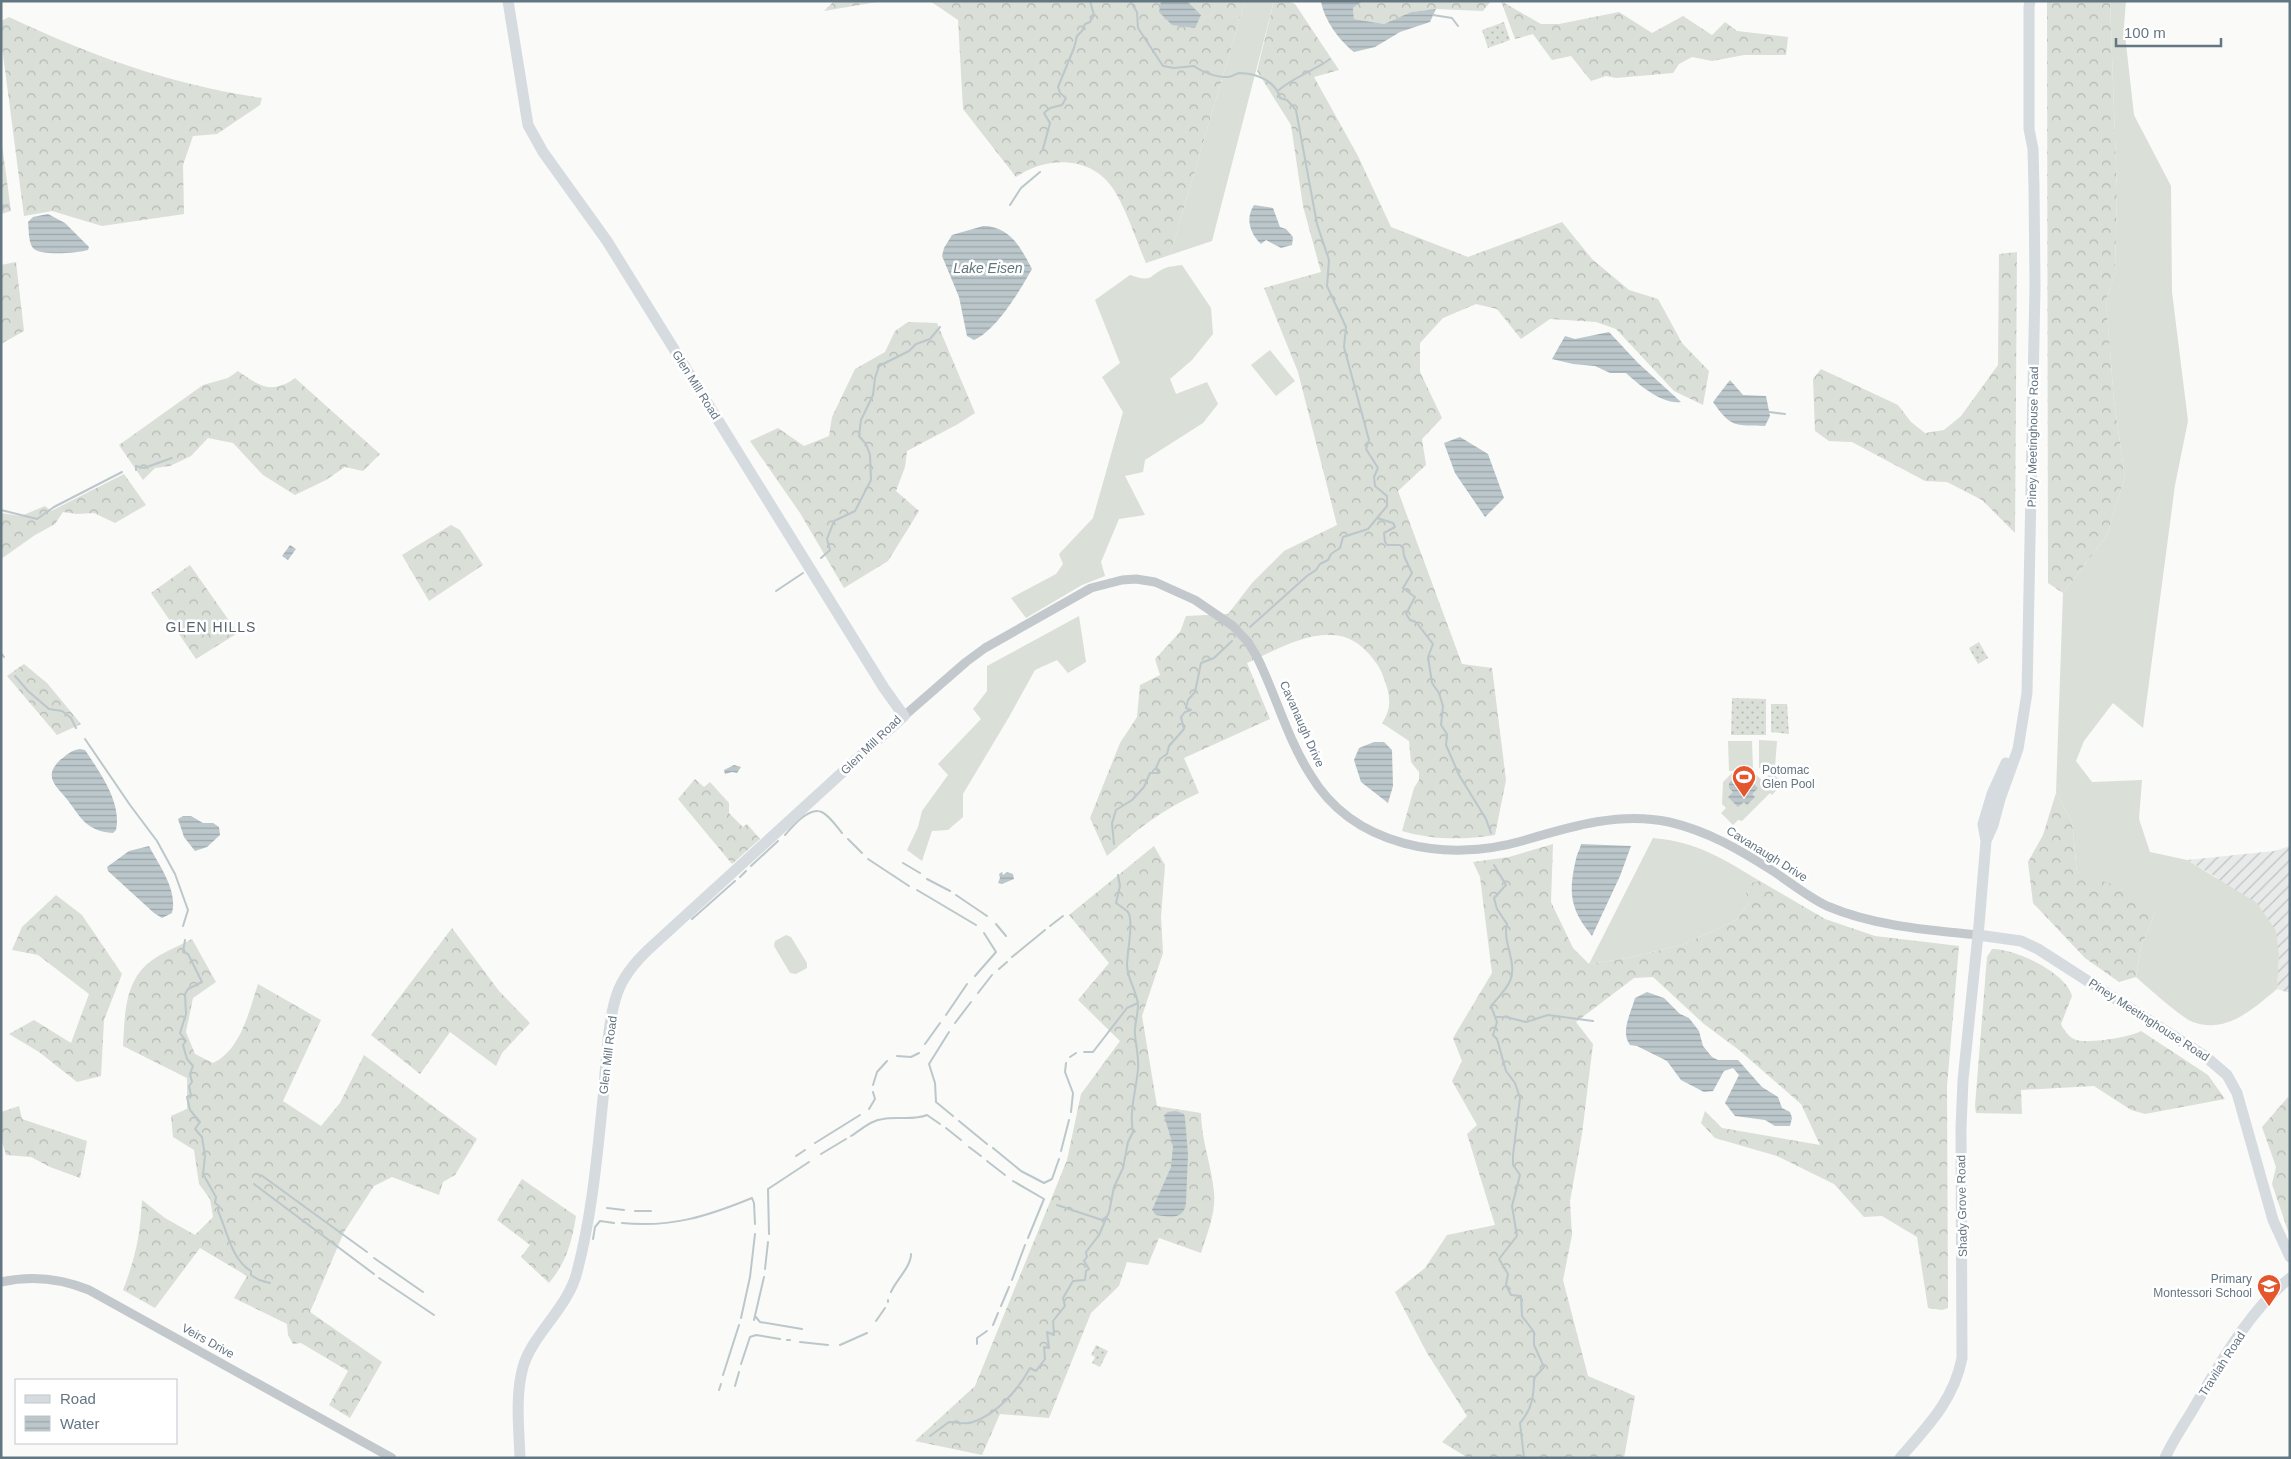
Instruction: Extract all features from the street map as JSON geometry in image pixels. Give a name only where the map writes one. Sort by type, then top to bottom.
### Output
[{"type":"main road","name":"Glen Mill Road","points":[[508,1],[528,124],[533,135],[543,152],[578,198],[607,241],[884,688],[904,716],[642,956],[620,985],[614,1003],[607,1056],[590,1214],[577,1273],[568,1294],[523,1366],[518,1401],[520,1458]]},
{"type":"main road","name":"Piney Meetinghouse Road","points":[[2030,1],[2029,129],[2033,149]]},
{"type":"main road","name":"Piney Meetinghouse Road","points":[[2035,1],[2036,128],[2033,149],[2035,286],[2027,693],[2022,725],[1992,794],[1983,824],[1986,841],[1978,935],[2021,941],[2038,949],[2206,1057],[2227,1075],[2241,1103],[2273,1220],[2290,1257]]},
{"type":"main road","name":"Shady Grove Road","points":[[1900,1458],[1945,1404],[1957,1379],[1962,1358],[1961,1119],[1965,1053],[1978,935]]},
{"type":"main road","name":"Travilah Road","points":[[2165,1458],[2208,1384],[2246,1326],[2290,1278]]},
{"type":"street","name":"Cavanaugh Drive","points":[[904,716],[985,648],[1091,588],[1122,580],[1136,579],[1155,582],[1195,600],[1233,626],[1248,642],[1257,657],[1301,760],[1311,777],[1344,814],[1367,829],[1394,840],[1428,849],[1473,850],[1513,844],[1579,825],[1605,820],[1640,819],[1669,822],[1716,837],[1739,849],[1828,906],[1880,922],[1978,935]]},
{"type":"street","name":"Veirs Drive","points":[[1,1282],[47,1279],[67,1282],[89,1290],[392,1458]]},
{"type":"shaded area","points":[[2290,846],[2290,993],[2277,989],[2279,957],[2216,877],[2187,860],[2274,851]]},
{"type":"green space","points":[[834,1],[883,1],[824,11]]},
{"type":"green space","points":[[930,1],[1245,1],[1170,255],[1146,263],[1119,198],[1105,179],[1094,170],[1068,162],[1054,163],[1041,165],[1016,177],[963,109],[958,20]]},
{"type":"green space","points":[[1245,1],[1274,1],[1212,241],[1170,255]]},
{"type":"green space","points":[[1274,1],[1288,1],[1295,4],[1339,70],[1314,77],[1358,156],[1391,227],[1468,257],[1562,222],[1592,259],[1629,290],[1658,299],[1682,343],[1709,371],[1703,405],[1674,391],[1616,329],[1596,322],[1550,319],[1521,339],[1497,309],[1476,304],[1443,318],[1420,343],[1420,372],[1442,418],[1422,439],[1426,465],[1398,491],[1462,664],[1492,668],[1506,780],[1495,835],[1448,838],[1402,831],[1414,788],[1419,780],[1419,772],[1411,762],[1409,741],[1382,723],[1388,711],[1389,695],[1382,673],[1373,659],[1356,642],[1341,636],[1325,635],[1293,642],[1247,663],[1270,719],[1184,758],[1199,793],[1150,821],[1107,856],[1090,818],[1120,743],[1137,717],[1140,685],[1160,675],[1155,659],[1180,632],[1186,616],[1228,614],[1252,583],[1284,551],[1337,525],[1298,372],[1264,288],[1321,272],[1303,206],[1291,125],[1257,71]]},
{"type":"green space","points":[[1363,1],[1491,1],[1483,11],[1436,9],[1411,12],[1384,24],[1354,19],[1353,8]]},
{"type":"green space","points":[[1501,1],[1541,24],[1559,24],[1619,12],[1652,33],[1683,16],[1712,35],[1725,22],[1737,31],[1788,37],[1786,55],[1744,55],[1712,61],[1692,57],[1679,64],[1673,73],[1616,78],[1606,76],[1591,81],[1571,56],[1552,60],[1533,34],[1515,39]]},
{"type":"green space","points":[[2047,1],[2110,1],[2117,191],[2115,273],[2106,300],[2114,401],[2125,477],[2106,537],[2063,593],[2048,583]]},
{"type":"green space","points":[[2110,1],[2126,1],[2124,26],[2134,115],[2171,186],[2172,292],[2188,421],[2175,485],[2143,728],[2113,703],[2084,741],[2076,761],[2092,782],[2142,780],[2139,819],[2150,852],[2187,860],[2257,903],[2276,931],[2279,957],[2277,989],[2239,1018],[2217,1025],[2205,1025],[2188,1020],[2136,977],[2141,947],[2155,913],[2077,872],[2072,822],[2056,793],[2063,593],[2106,537],[2125,477],[2114,401],[2106,300],[2115,273],[2117,191]]},
{"type":"green space","points":[[9,17],[71,45],[163,77],[262,98],[260,105],[217,134],[193,136],[183,165],[184,214],[102,226],[52,211],[24,216],[1,39],[1,21]]},
{"type":"green space","points":[[1504,22],[1510,40],[1488,48],[1482,30]]},
{"type":"green space","points":[[1,137],[11,211],[1,214]]},
{"type":"green space","points":[[2017,252],[2015,533],[1982,500],[1947,482],[1925,481],[1852,442],[1829,441],[1815,431],[1813,379],[1821,369],[1898,405],[1911,422],[1925,433],[1944,430],[1961,416],[1998,365],[1999,254]]},
{"type":"green space","points":[[16,262],[24,331],[1,344],[1,265]]},
{"type":"green space","points":[[1182,265],[1211,308],[1213,334],[1192,360],[1170,379],[1176,394],[1207,382],[1218,404],[1203,423],[1145,460],[1143,472],[1125,476],[1145,515],[1119,519],[1101,562],[1105,576],[1082,585],[1026,618],[1011,598],[1056,574],[1063,564],[1059,554],[1093,518],[1123,412],[1102,377],[1120,363],[1095,300],[1130,275],[1150,278],[1165,268]]},
{"type":"green space","points":[[908,322],[937,323],[975,413],[907,451],[905,467],[896,491],[919,511],[888,561],[844,588],[800,513],[750,441],[778,428],[804,446],[829,436],[832,417],[855,369],[885,352],[895,331]]},
{"type":"green space","points":[[1270,350],[1295,381],[1276,396],[1251,365]]},
{"type":"green space","points":[[238,371],[259,384],[272,387],[287,383],[295,378],[380,454],[363,471],[345,467],[326,480],[295,495],[263,475],[233,443],[208,438],[191,456],[170,466],[155,468],[143,480],[119,445],[203,385],[228,378]]},
{"type":"green space","points":[[124,474],[146,505],[115,523],[94,513],[77,514],[63,512],[55,524],[35,535],[1,559],[1,513],[21,516],[45,506],[51,511]]},
{"type":"green space","points":[[451,525],[460,530],[483,565],[429,601],[402,555]]},
{"type":"green space","points":[[190,565],[237,632],[196,659],[151,593]]},
{"type":"green space","points":[[1079,616],[1086,662],[1068,673],[1057,660],[1035,670],[963,794],[963,817],[948,830],[932,831],[922,861],[907,850],[918,827],[922,811],[948,775],[938,764],[981,719],[973,709],[987,691],[987,666]]},
{"type":"green space","points":[[1979,642],[1988,658],[1978,664],[1969,648]]},
{"type":"green space","points":[[24,664],[47,683],[81,724],[57,735],[7,676]]},
{"type":"green space","points":[[1732,698],[1766,699],[1766,735],[1731,735]]},
{"type":"green space","points":[[1771,704],[1787,704],[1789,734],[1771,732]]},
{"type":"green space","points":[[1759,740],[1777,741],[1775,767],[1759,768]]},
{"type":"green space","points":[[1728,741],[1752,741],[1753,770],[1729,771]]},
{"type":"green space","name":"Potomac Glen Pool","points":[[1753,772],[1763,781],[1769,775],[1774,775],[1780,780],[1780,786],[1772,795],[1770,793],[1742,821],[1738,820],[1733,825],[1721,813],[1726,808],[1722,804],[1723,782],[1732,773]]},
{"type":"green space","points":[[695,779],[704,787],[710,782],[729,803],[729,813],[743,827],[747,824],[760,839],[732,864],[678,799]]},
{"type":"green space","points":[[2056,793],[2072,822],[2077,872],[2111,884],[2155,913],[2141,947],[2136,977],[2119,982],[2085,958],[2033,903],[2028,862],[2043,835]]},
{"type":"green space","points":[[1653,838],[1684,843],[1710,853],[1760,881],[1749,883],[1750,902],[1736,920],[1682,945],[1627,958],[1589,964]]},
{"type":"green space","points":[[1553,844],[1551,902],[1573,948],[1589,964],[1627,958],[1682,945],[1736,920],[1750,902],[1746,893],[1749,883],[1760,881],[1825,919],[1875,936],[1959,946],[1947,1086],[1948,1308],[1942,1310],[1928,1308],[1917,1237],[1882,1216],[1864,1217],[1834,1184],[1777,1156],[1715,1138],[1701,1123],[1705,1111],[1722,1128],[1820,1145],[1801,1104],[1739,1050],[1704,1024],[1653,977],[1634,978],[1576,1022],[1593,1044],[1582,1134],[1570,1201],[1572,1235],[1563,1280],[1588,1376],[1635,1396],[1624,1458],[1468,1458],[1442,1442],[1467,1416],[1427,1353],[1395,1292],[1425,1268],[1447,1235],[1495,1225],[1467,1134],[1477,1125],[1452,1081],[1462,1061],[1453,1038],[1492,973],[1480,877],[1473,862],[1509,857]]},
{"type":"green space","points":[[1154,846],[1165,865],[1161,917],[1163,953],[1142,1016],[1157,1106],[1201,1113],[1201,1123],[1213,1183],[1214,1208],[1201,1253],[1159,1238],[1148,1265],[1127,1262],[1119,1286],[1091,1313],[1049,1418],[1000,1414],[982,1455],[915,1441],[975,1386],[1067,1160],[1081,1094],[1120,1041],[1078,1000],[1109,963],[1069,915]]},
{"type":"green space","points":[[56,895],[82,915],[122,974],[104,1020],[101,1076],[77,1082],[39,1052],[9,1034],[34,1020],[71,1043],[89,994],[38,955],[12,950],[22,927]]},
{"type":"green space","points":[[452,928],[499,991],[530,1023],[502,1053],[496,1066],[450,1032],[420,1074],[371,1035]]},
{"type":"green space","points":[[786,935],[791,937],[807,963],[807,968],[796,974],[790,973],[774,946],[775,941]]},
{"type":"green space","points":[[192,939],[216,982],[193,998],[186,1032],[195,1054],[213,1063],[231,1049],[243,1029],[258,984],[321,1020],[283,1101],[321,1126],[340,1103],[364,1055],[477,1139],[455,1175],[443,1182],[439,1195],[392,1177],[374,1186],[344,1232],[310,1312],[382,1362],[350,1418],[329,1405],[348,1371],[301,1343],[293,1344],[288,1335],[287,1324],[234,1298],[247,1276],[200,1248],[155,1308],[123,1290],[137,1246],[142,1200],[165,1218],[195,1235],[213,1217],[210,1199],[199,1184],[194,1150],[173,1137],[171,1116],[187,1109],[187,1078],[123,1046],[128,1000],[136,978],[151,961]]},
{"type":"green space","points":[[1992,949],[2026,957],[2050,971],[2068,987],[2072,996],[2061,1024],[2066,1033],[2072,1038],[2079,1041],[2108,1040],[2141,1031],[2208,1075],[2225,1099],[2145,1114],[2131,1110],[2094,1086],[2021,1090],[2022,1114],[1976,1113],[1987,957]]},
{"type":"green space","points":[[2288,1097],[2290,1101],[2290,1237],[2272,1184],[2276,1167],[2262,1127]]},
{"type":"green space","points":[[19,1106],[22,1119],[87,1141],[80,1178],[50,1167],[31,1157],[6,1155],[1,1138],[1,1112]]},
{"type":"green space","points":[[522,1179],[576,1216],[567,1252],[560,1268],[549,1283],[521,1257],[530,1245],[497,1220]]},
{"type":"green space","points":[[1096,1345],[1108,1351],[1100,1367],[1092,1363],[1095,1357],[1091,1355]]},
{"type":"water","points":[[1161,1],[1187,1],[1201,15],[1195,28],[1172,25],[1159,12]]},
{"type":"water","points":[[1363,1],[1353,8],[1354,19],[1384,24],[1411,12],[1436,9],[1430,22],[1400,32],[1375,47],[1354,52],[1333,30],[1321,2]]},
{"type":"water","points":[[1254,205],[1273,208],[1280,227],[1286,229],[1293,237],[1292,245],[1281,248],[1266,240],[1261,244],[1254,235],[1249,221]]},
{"type":"water","points":[[48,214],[65,223],[89,247],[88,250],[69,253],[44,253],[34,249],[30,240],[28,222],[33,217]]},
{"type":"water","name":"Lake Eisen","points":[[983,226],[1000,230],[1014,240],[1024,253],[1032,269],[999,319],[983,335],[974,340],[967,336],[959,297],[942,256],[944,248],[952,235]]},
{"type":"water","points":[[1609,332],[1638,363],[1681,402],[1674,402],[1659,397],[1644,388],[1626,373],[1610,373],[1595,366],[1573,364],[1552,359],[1565,336],[1575,339]]},
{"type":"water","points":[[1730,380],[1743,395],[1766,396],[1770,416],[1765,426],[1740,425],[1724,417],[1713,402]]},
{"type":"water","points":[[1460,437],[1488,454],[1504,498],[1485,517],[1455,473],[1444,443]]},
{"type":"water","points":[[290,545],[296,549],[288,560],[282,556]]},
{"type":"water","points":[[1374,742],[1384,742],[1392,750],[1393,786],[1388,803],[1361,782],[1354,760],[1359,748]]},
{"type":"water","points":[[80,749],[85,750],[113,798],[117,819],[116,830],[113,833],[96,829],[85,822],[53,780],[52,771],[60,760]]},
{"type":"water","points":[[734,765],[741,767],[737,773],[725,774],[724,770]]},
{"type":"water","points":[[1747,778],[1758,788],[1752,794],[1755,797],[1747,805],[1744,802],[1738,807],[1728,797],[1733,792],[1729,788],[1729,783],[1734,779],[1742,782]]},
{"type":"water","points":[[183,816],[191,816],[203,823],[213,823],[219,827],[220,835],[207,847],[195,851],[184,837],[178,819]]},
{"type":"water","points":[[1581,844],[1631,846],[1620,876],[1592,936],[1579,917],[1573,900],[1573,871]]},
{"type":"water","points":[[149,846],[166,878],[172,896],[172,913],[162,918],[108,871],[107,867],[129,851]]},
{"type":"water","points":[[1002,872],[1003,875],[1007,872],[1013,874],[1014,879],[1002,884],[998,883],[999,874]]},
{"type":"water","points":[[1647,992],[1664,998],[1680,1014],[1689,1018],[1699,1031],[1703,1046],[1712,1057],[1718,1060],[1738,1060],[1762,1087],[1778,1097],[1782,1108],[1790,1112],[1792,1118],[1790,1126],[1775,1126],[1765,1120],[1735,1116],[1725,1103],[1739,1075],[1733,1068],[1724,1071],[1713,1091],[1704,1092],[1681,1080],[1667,1061],[1637,1046],[1630,1045],[1626,1034],[1629,1016],[1635,998]]},
{"type":"water","points":[[1176,1111],[1184,1114],[1185,1118],[1188,1154],[1185,1208],[1180,1215],[1176,1216],[1156,1215],[1152,1210],[1171,1167],[1173,1146],[1164,1115],[1168,1112]]},
{"type":"waterway","points":[[1043,149],[1050,123],[1044,113],[1050,108],[1062,105],[1066,98],[1060,93],[1058,87],[1077,36],[1094,15],[1090,1]]},
{"type":"waterway","points":[[1130,1],[1137,12],[1138,28],[1163,66],[1174,68],[1194,66],[1220,77],[1231,77],[1239,73],[1258,76],[1270,83],[1278,92],[1280,98],[1287,100],[1296,110],[1317,224],[1329,260],[1327,286],[1346,327],[1344,347],[1369,440],[1366,449],[1378,468],[1374,477],[1375,486],[1387,496],[1387,506],[1368,529],[1343,537],[1340,548],[1331,554],[1328,560],[1320,564],[1316,570],[1250,627]]},
{"type":"waterway","points":[[1433,15],[1452,18],[1458,26]]},
{"type":"waterway","points":[[1279,90],[1330,59]]},
{"type":"waterway","points":[[1010,205],[1021,188],[1040,172]]},
{"type":"waterway","points":[[1,206],[8,205]]},
{"type":"waterway","points":[[821,558],[830,550],[827,539],[834,521],[855,511],[871,480],[870,455],[866,444],[859,436],[861,420],[873,395],[879,366],[909,351],[916,344],[930,339],[940,327]]},
{"type":"waterway","points":[[1769,412],[1785,414]]},
{"type":"waterway","points":[[136,470],[136,466],[144,468],[172,458]]},
{"type":"waterway","points":[[1,510],[37,519],[54,507],[122,472]]},
{"type":"waterway","points":[[1377,518],[1393,523],[1395,527],[1384,533],[1387,545],[1400,545],[1403,548],[1404,556],[1412,573],[1403,588],[1415,597],[1406,614],[1410,620],[1416,622],[1433,644],[1428,657],[1432,683],[1439,693],[1443,706],[1441,725],[1447,734],[1446,745],[1459,775],[1486,819],[1491,833]]},
{"type":"waterway","points":[[776,591],[803,573]]},
{"type":"waterway","points":[[1114,844],[1112,823],[1116,810],[1132,800],[1144,787],[1150,773],[1159,773],[1156,768],[1160,759],[1167,754],[1169,746],[1184,729],[1181,717],[1185,712],[1191,710],[1186,708],[1188,700],[1195,692],[1201,663],[1214,658],[1232,641]]},
{"type":"waterway","points":[[1,653],[4,657]]},
{"type":"waterway","points":[[15,676],[28,691],[49,709],[62,711],[71,718],[76,728]]},
{"type":"waterway","points":[[85,739],[157,841],[175,874],[188,910],[183,926]]},
{"type":"waterway","points":[[785,835],[804,816],[813,811],[818,811],[828,816],[842,833]]},
{"type":"waterway","points":[[848,839],[862,853]]},
{"type":"waterway","points":[[751,866],[778,841]]},
{"type":"waterway","points":[[868,859],[909,886]]},
{"type":"waterway","points":[[903,863],[920,873]]},
{"type":"waterway","points":[[1494,865],[1506,885],[1494,898],[1497,909],[1507,924],[1506,938],[1512,974],[1510,981],[1491,1006],[1497,1022],[1493,1035],[1497,1039],[1506,1071],[1515,1083],[1520,1098],[1513,1155],[1513,1165],[1520,1175],[1512,1206],[1517,1236],[1499,1259],[1508,1274],[1506,1285],[1511,1295],[1521,1296],[1522,1316],[1534,1332],[1534,1345],[1544,1367],[1534,1378],[1532,1402],[1520,1423],[1524,1458]]},
{"type":"waterway","points":[[740,877],[746,871]]},
{"type":"waterway","points":[[930,1436],[949,1422],[970,1423],[982,1418],[1013,1393],[1030,1368],[1036,1371],[1045,1359],[1044,1347],[1049,1348],[1047,1332],[1054,1335],[1053,1321],[1065,1306],[1063,1298],[1073,1281],[1085,1280],[1086,1271],[1089,1269],[1084,1261],[1087,1257],[1086,1252],[1099,1235],[1109,1212],[1114,1187],[1123,1168],[1128,1142],[1133,1132],[1132,1109],[1138,1065],[1135,1032],[1138,1005],[1127,965],[1130,916],[1128,912],[1116,903],[1120,886],[1118,875]]},
{"type":"waterway","points":[[927,879],[950,891]]},
{"type":"waterway","points":[[692,919],[735,881]]},
{"type":"waterway","points":[[917,890],[976,925]]},
{"type":"waterway","points":[[956,895],[987,916]]},
{"type":"waterway","points":[[1050,926],[1063,916]]},
{"type":"waterway","points":[[996,924],[1006,936]]},
{"type":"waterway","points":[[1012,957],[1045,930]]},
{"type":"waterway","points":[[975,976],[996,952],[984,933]]},
{"type":"waterway","points":[[185,940],[183,952],[188,954],[202,982],[188,989],[185,994],[186,1014],[180,1033],[186,1041],[183,1045],[187,1059],[193,1066],[190,1074],[192,1082],[189,1086],[191,1095],[187,1097],[190,1110],[200,1122],[195,1129],[202,1137],[205,1156],[203,1174],[216,1197],[215,1203],[219,1206],[218,1211],[234,1252],[244,1266],[251,1271],[251,1275],[259,1280],[270,1283]]},
{"type":"waterway","points":[[999,969],[1007,962]]},
{"type":"waterway","points":[[978,993],[992,975]]},
{"type":"waterway","points":[[946,1015],[967,984]]},
{"type":"waterway","points":[[955,1023],[971,1002]]},
{"type":"waterway","points":[[1084,1052],[1093,1052],[1127,1008],[1138,1003]]},
{"type":"waterway","points":[[1495,1017],[1506,1017],[1526,1022],[1548,1015],[1593,1021]]},
{"type":"waterway","points":[[925,1044],[940,1023]]},
{"type":"waterway","points":[[949,1032],[929,1064],[935,1083],[936,1102],[953,1116]]},
{"type":"waterway","points":[[897,1056],[911,1057],[919,1053]]},
{"type":"waterway","points":[[1070,1057],[1076,1053]]},
{"type":"waterway","points":[[873,1085],[877,1072],[887,1061]]},
{"type":"waterway","points":[[1066,1063],[1065,1072],[1073,1093],[1071,1112]]},
{"type":"waterway","points":[[869,1109],[875,1099],[873,1092]]},
{"type":"waterway","points":[[815,1143],[860,1115]]},
{"type":"waterway","points":[[851,1136],[870,1123],[883,1119],[916,1118],[927,1115],[940,1124]]},
{"type":"waterway","points":[[1061,1151],[1069,1120]]},
{"type":"waterway","points":[[959,1121],[987,1144]]},
{"type":"waterway","points":[[946,1128],[961,1140]]},
{"type":"waterway","points":[[821,1154],[846,1139]]},
{"type":"waterway","points":[[969,1147],[981,1156]]},
{"type":"waterway","points":[[993,1148],[1021,1171],[1044,1183],[1052,1179],[1059,1159]]},
{"type":"waterway","points":[[796,1156],[805,1150]]},
{"type":"waterway","points":[[987,1161],[1005,1175]]},
{"type":"waterway","points":[[769,1234],[768,1189],[809,1162]]},
{"type":"waterway","points":[[261,1175],[367,1252]]},
{"type":"waterway","points":[[1013,1181],[1044,1199],[1028,1238]]},
{"type":"waterway","points":[[254,1184],[374,1274]]},
{"type":"waterway","points":[[622,1223],[657,1224],[689,1219],[752,1198],[755,1224]]},
{"type":"waterway","points":[[1057,1205],[1102,1220],[1106,1217]]},
{"type":"waterway","points":[[607,1208],[624,1210]]},
{"type":"waterway","points":[[635,1211],[651,1211]]},
{"type":"waterway","points":[[593,1239],[595,1227],[600,1221],[614,1223]]},
{"type":"waterway","points":[[741,1318],[750,1277],[755,1234]]},
{"type":"waterway","points":[[765,1269],[768,1242]]},
{"type":"waterway","points":[[1012,1280],[1025,1245]]},
{"type":"waterway","points":[[891,1292],[909,1264],[911,1254]]},
{"type":"waterway","points":[[374,1258],[423,1292]]},
{"type":"waterway","points":[[754,1320],[764,1277]]},
{"type":"waterway","points":[[379,1278],[434,1315]]},
{"type":"waterway","points":[[1001,1306],[1009,1287]]},
{"type":"waterway","points":[[876,1321],[885,1308]]},
{"type":"waterway","points":[[993,1325],[998,1313]]},
{"type":"waterway","points":[[755,1316],[760,1322],[802,1329]]},
{"type":"waterway","points":[[723,1375],[739,1325]]},
{"type":"waterway","points":[[977,1344],[977,1338],[987,1331]]},
{"type":"waterway","points":[[840,1345],[867,1333]]},
{"type":"waterway","points":[[741,1364],[750,1337],[756,1335],[780,1339]]},
{"type":"waterway","points":[[800,1342],[828,1345]]},
{"type":"waterway","points":[[735,1386],[739,1372]]},
{"type":"waterway","points":[[719,1390],[721,1384]]},
{"type":"place","name":"Potomac Glen Pool","points":[[1744,798]]},
{"type":"place","name":"Primary Montessori School","points":[[2269,1307]]},
{"type":"district","name":"GLEN HILLS","points":[[211,627]]}]
